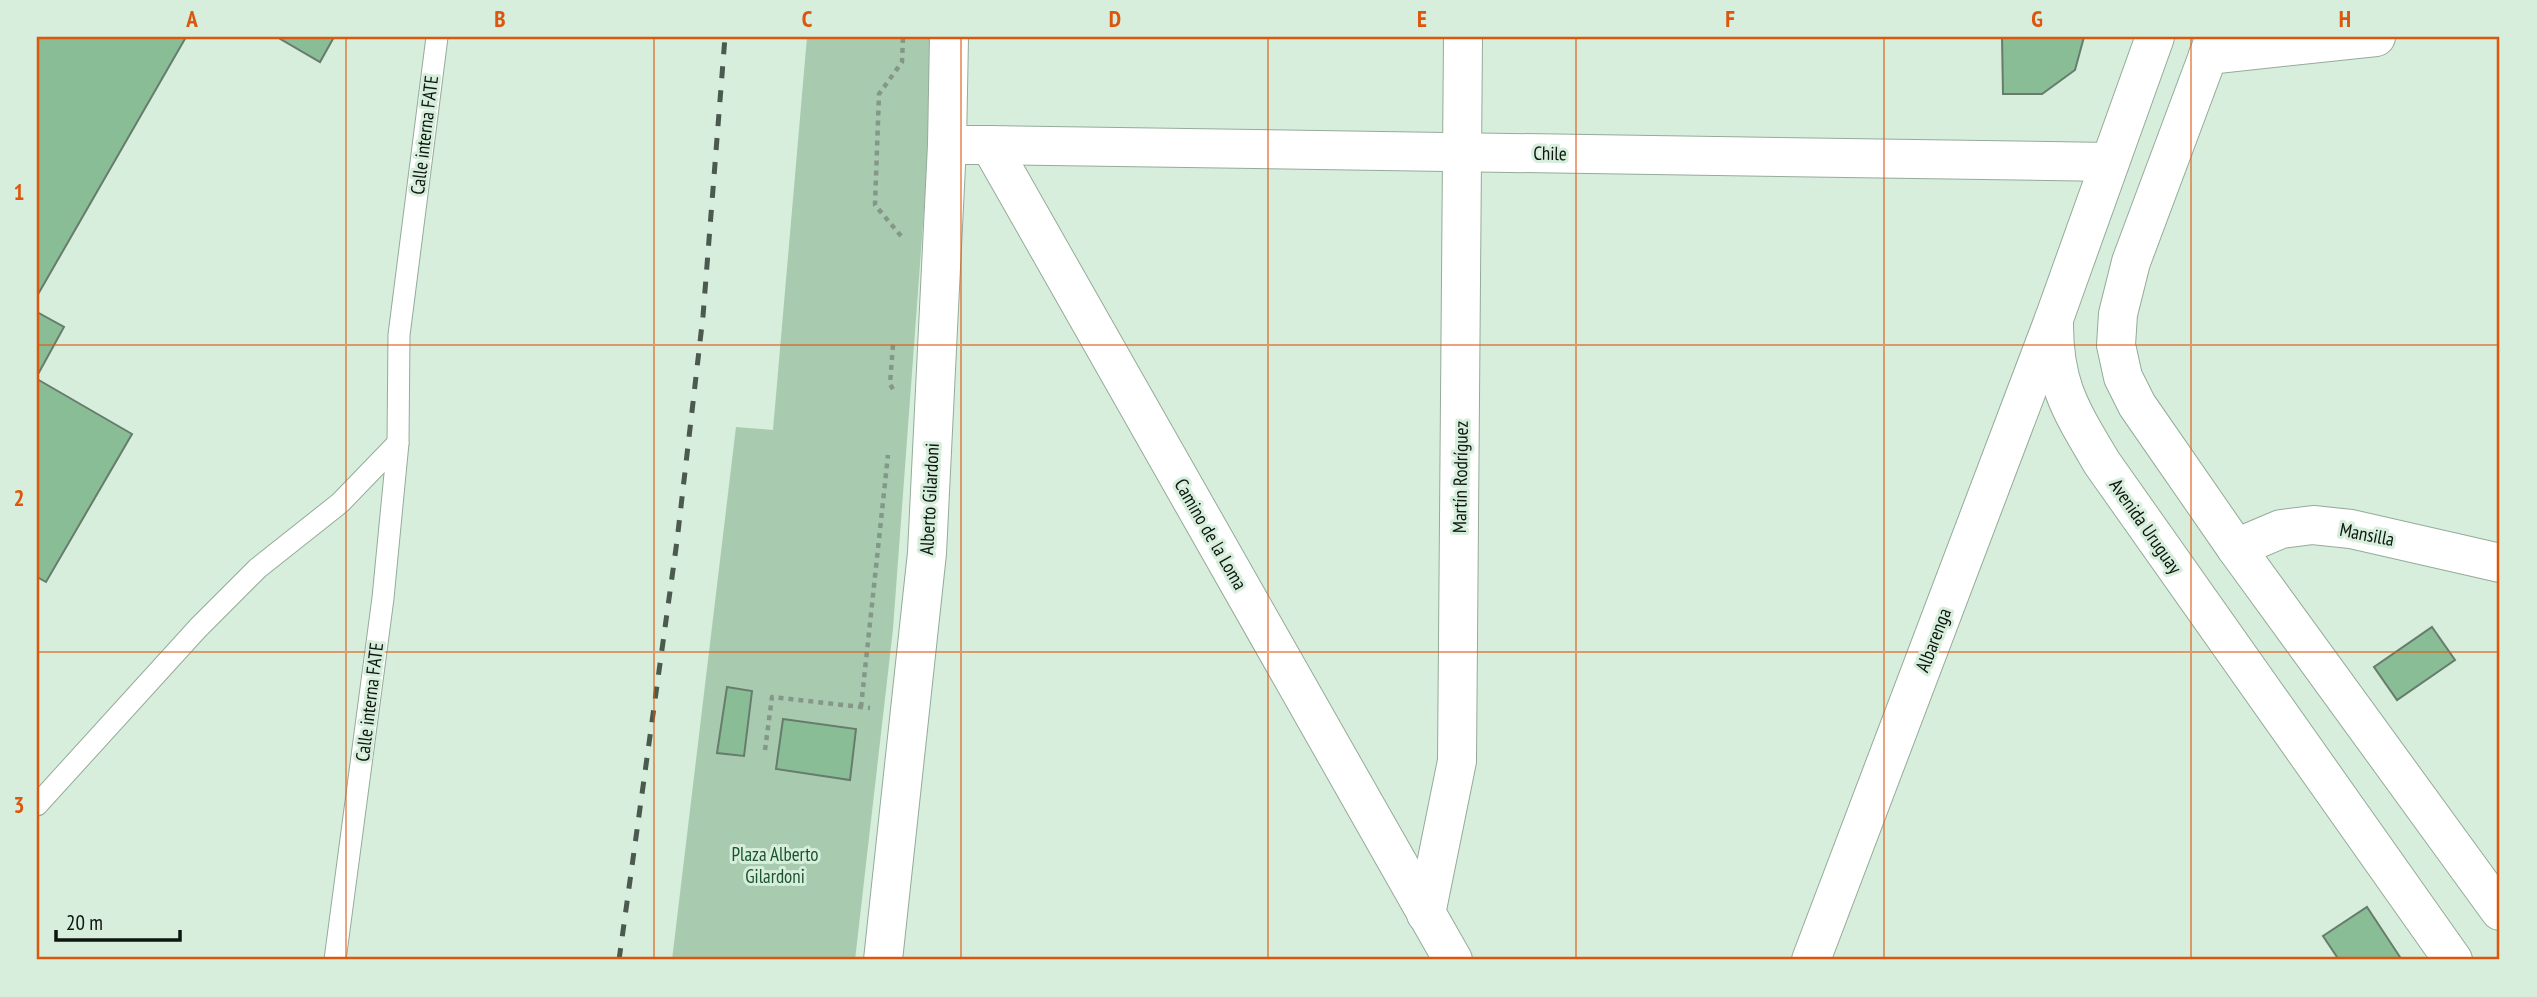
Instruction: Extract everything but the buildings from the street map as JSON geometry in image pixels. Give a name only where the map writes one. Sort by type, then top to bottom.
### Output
[{"type":"street","name":"Alberto Gilardoni","points":[[883,960],[927,553],[947,145],[949,37]]},
{"type":"street","name":"Martín Rodríguez","points":[[1426,914],[1457,761],[1463,37]]},
{"type":"street","name":"Avenida Uruguay","points":[[2155,37],[2054,319],[2053,351],[2057,372],[2069,408],[2102,463],[2453,960]]},
{"type":"street","points":[[2376,37],[2212,46],[2131,262],[2118,314],[2116,345],[2123,377],[2137,405],[2236,548],[2500,911]]},
{"type":"street","points":[[947,145],[990,145]]},
{"type":"street","name":"Chile","points":[[990,145],[2110,162]]},
{"type":"street","name":"Camino de la Loma","points":[[990,145],[1453,960]]},
{"type":"street","name":"Albarenga","points":[[1811,960],[2054,319]]},
{"type":"street","name":"Mansilla","points":[[2236,548],[2281,529],[2313,525],[2351,529],[2500,563]]},
{"type":"lane","name":"Calle interna FATE","points":[[335,960],[383,598],[398,443],[399,335],[437,37]]},
{"type":"lane","points":[[37,805],[198,628],[258,568],[340,503],[398,443]]},
{"type":"path","points":[[902,239],[875,205],[879,94],[902,62],[903,37]]},
{"type":"path","points":[[893,344],[890,384],[895,393]]},
{"type":"path","points":[[861,707],[888,455]]},
{"type":"path","points":[[765,750],[772,697],[909,712]]},
{"type":"green space","name":"Plaza Alberto Gilardoni","points":[[807,37],[931,37],[929,143],[893,629],[855,960],[672,960],[736,427],[773,430]]},
{"type":"railway","points":[[619,960],[677,541],[703,316],[725,37]]}]
